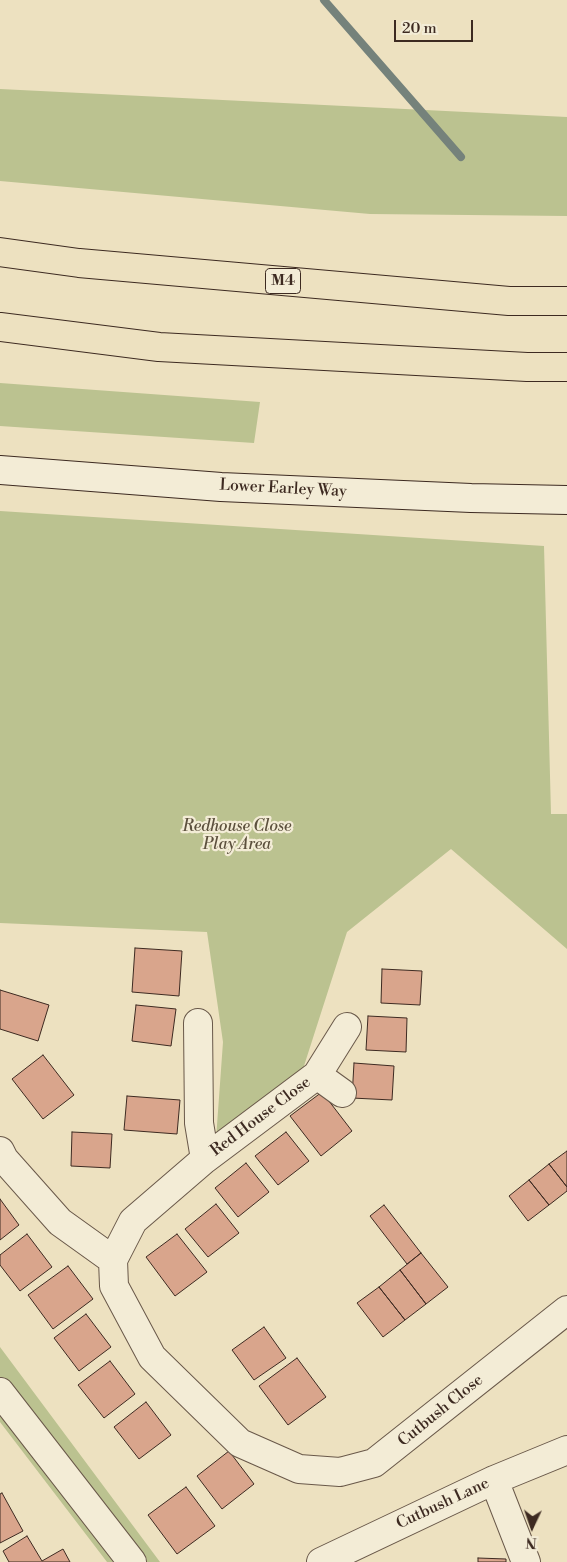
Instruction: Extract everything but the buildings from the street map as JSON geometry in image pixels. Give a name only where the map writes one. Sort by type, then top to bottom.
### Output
[{"type":"highway","name":"M4","points":[[0,252],[78,263],[490,300],[567,301]]},
{"type":"highway","points":[[0,327],[159,347],[527,367],[567,367]]},
{"type":"street","name":"Lower Earley Way","points":[[0,470],[221,486],[470,498],[567,500]]},
{"type":"street","name":"Red House Close","points":[[198,1023],[199,1123],[205,1159]]},
{"type":"street","name":"Red House Close","points":[[299,1469],[240,1443],[152,1357],[114,1286],[113,1260],[133,1221],[205,1159],[317,1075],[347,1027]]},
{"type":"street","name":"Red House Close","points":[[317,1075],[342,1093]]},
{"type":"street","points":[[0,1151],[4,1159],[60,1222],[113,1260]]},
{"type":"street","name":"Cutbush Close","points":[[299,1469],[340,1472],[374,1463],[567,1310]]},
{"type":"street","points":[[0,1392],[132,1562]]},
{"type":"street","name":"Cutbush Lane","points":[[321,1562],[494,1480],[567,1450]]},
{"type":"street","points":[[494,1480],[526,1562]]},
{"type":"green space","points":[[0,89],[567,117],[567,216],[370,214],[0,181]]},
{"type":"green space","points":[[0,383],[260,402],[254,443],[0,426]]},
{"type":"green space","name":"Redhouse Close Play Area","points":[[0,511],[544,546],[551,814],[567,814],[567,949],[451,849],[347,932],[303,1069],[216,1139],[223,1042],[207,932],[0,923]]},
{"type":"green space","points":[[0,1347],[160,1562],[107,1562],[0,1422]]},
{"type":"waterway","points":[[324,0],[461,157]]}]
